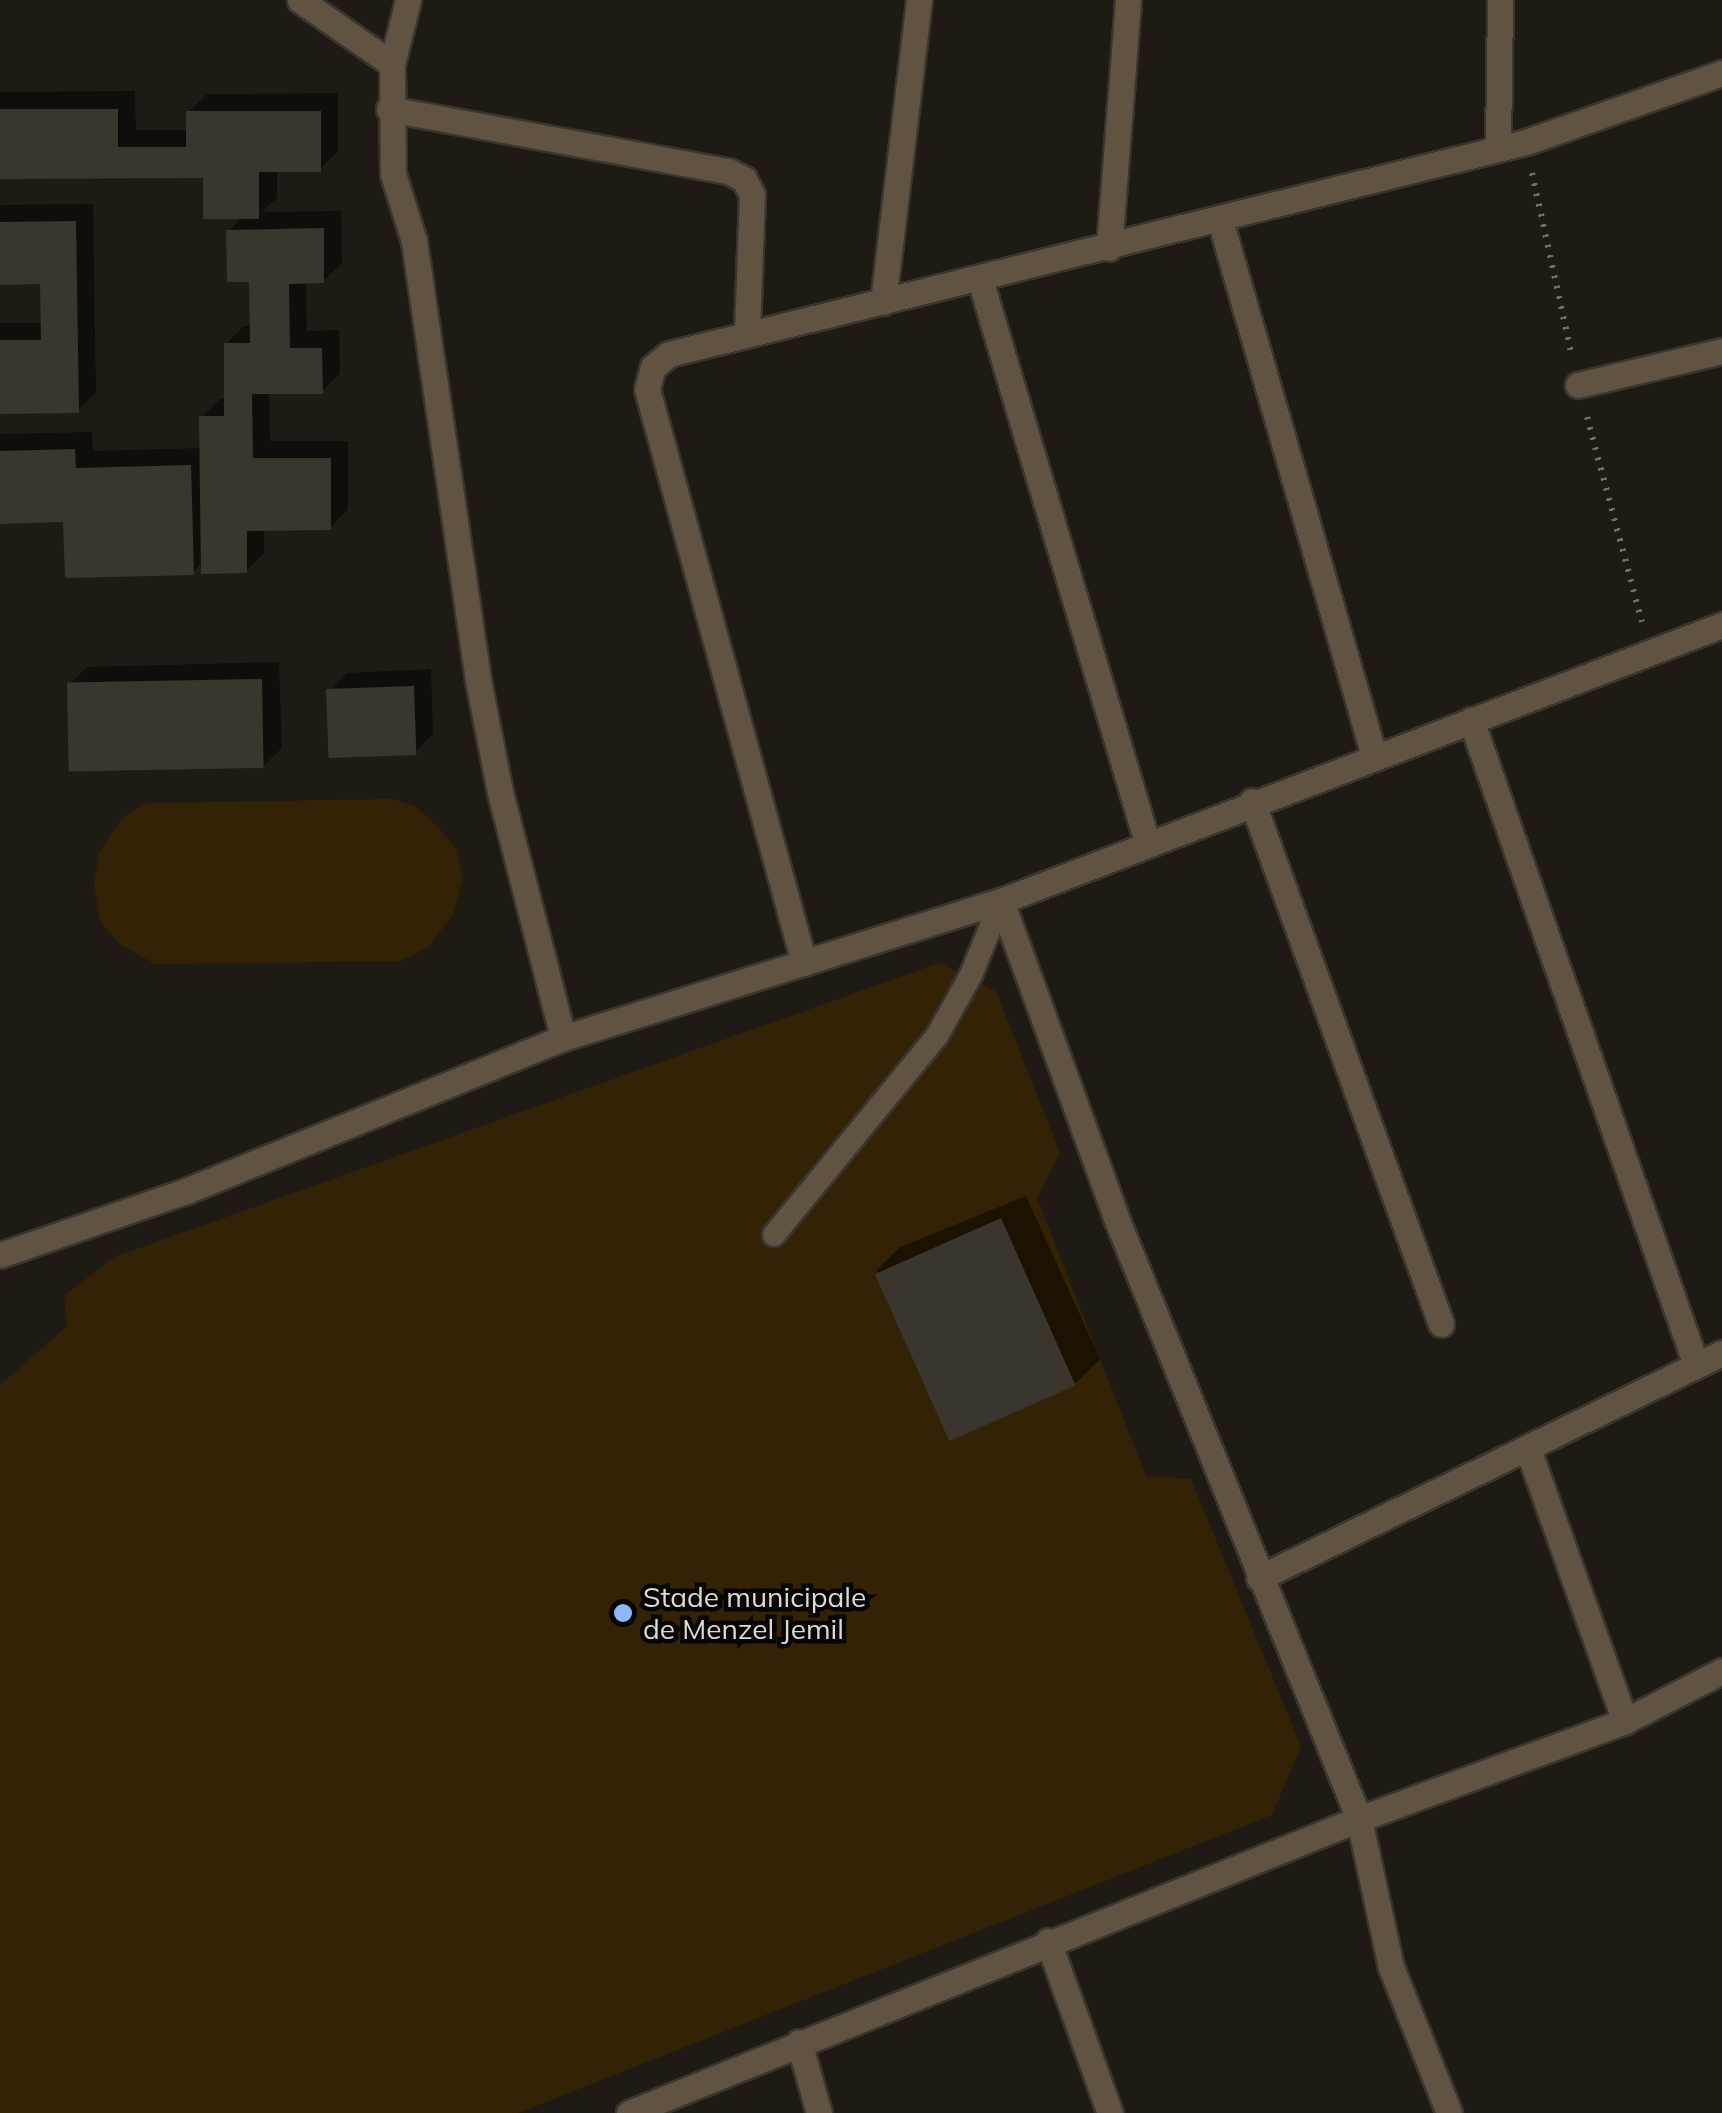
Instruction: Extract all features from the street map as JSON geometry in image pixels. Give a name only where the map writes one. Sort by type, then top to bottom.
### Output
[{"type":"street","points":[[300,0],[392,64]]},
{"type":"street","points":[[408,0],[392,64],[389,109],[393,174],[414,241],[489,736],[564,1038]]},
{"type":"street","points":[[883,302],[919,0]]},
{"type":"street","points":[[1109,248],[1128,0]]},
{"type":"street","points":[[1498,146],[1500,0]]},
{"type":"street","points":[[804,963],[647,389],[653,367],[669,354],[1526,142],[1722,73]]},
{"type":"street","points":[[389,109],[728,171],[744,180],[752,195],[748,334]]},
{"type":"street","points":[[1220,220],[1374,756]]},
{"type":"street","points":[[980,279],[1147,842]]},
{"type":"street","points":[[1578,385],[1722,352]]},
{"type":"street","points":[[0,1256],[186,1190],[564,1038],[1001,900],[1722,625]]},
{"type":"street","points":[[1471,720],[1696,1366]]},
{"type":"street","points":[[1252,802],[1441,1324]]},
{"type":"street","points":[[1001,900],[1115,1215],[1258,1578],[1359,1819],[1391,1967],[1449,2113]]},
{"type":"street","points":[[1258,1578],[1722,1353]]},
{"type":"street","points":[[1528,1449],[1625,1721]]},
{"type":"street","points":[[629,2113],[1048,1941],[1359,1819],[1625,1721],[1722,1672]]},
{"type":"street","points":[[1048,1941],[1110,2113]]},
{"type":"street","points":[[799,2042],[819,2113]]},
{"type":"lane","points":[[774,1235],[938,1036],[971,975],[1001,900]]},
{"type":"shaded area","points":[[392,799],[415,806],[438,827],[456,849],[463,880],[452,916],[428,947],[400,961],[155,964],[121,945],[100,921],[94,885],[99,852],[122,818],[147,803]]},
{"type":"shaded area","name":"Stade municipale de Menzel Jemil","points":[[939,963],[996,991],[1060,1153],[1037,1198],[1146,1476],[1191,1479],[1301,1746],[1272,1815],[518,2113],[0,2113],[0,1385],[67,1326],[64,1296],[114,1257]]},
{"type":"building","points":[[0,109],[118,109],[118,147],[186,147],[186,111],[321,111],[321,172],[259,172],[259,219],[203,219],[203,178],[0,179]]},
{"type":"building","points":[[76,221],[79,413],[0,414],[0,340],[41,340],[40,284],[0,285],[0,222]]},
{"type":"building","points":[[324,228],[324,283],[289,284],[290,348],[322,348],[323,394],[252,394],[253,458],[331,458],[331,530],[247,531],[247,573],[201,574],[199,416],[224,416],[224,343],[250,343],[249,282],[227,282],[226,230]]},
{"type":"building","points":[[75,449],[76,468],[191,465],[194,575],[65,578],[63,522],[0,524],[0,451]]},
{"type":"building","points":[[262,679],[264,768],[69,771],[67,682]]},
{"type":"building","points":[[414,686],[416,755],[328,758],[326,689]]},
{"type":"building","points":[[1001,1218],[1075,1385],[949,1441],[875,1274]]},
{"type":"place","name":"Stade municipale de Menzel Jemil","points":[[623,1613]]}]
